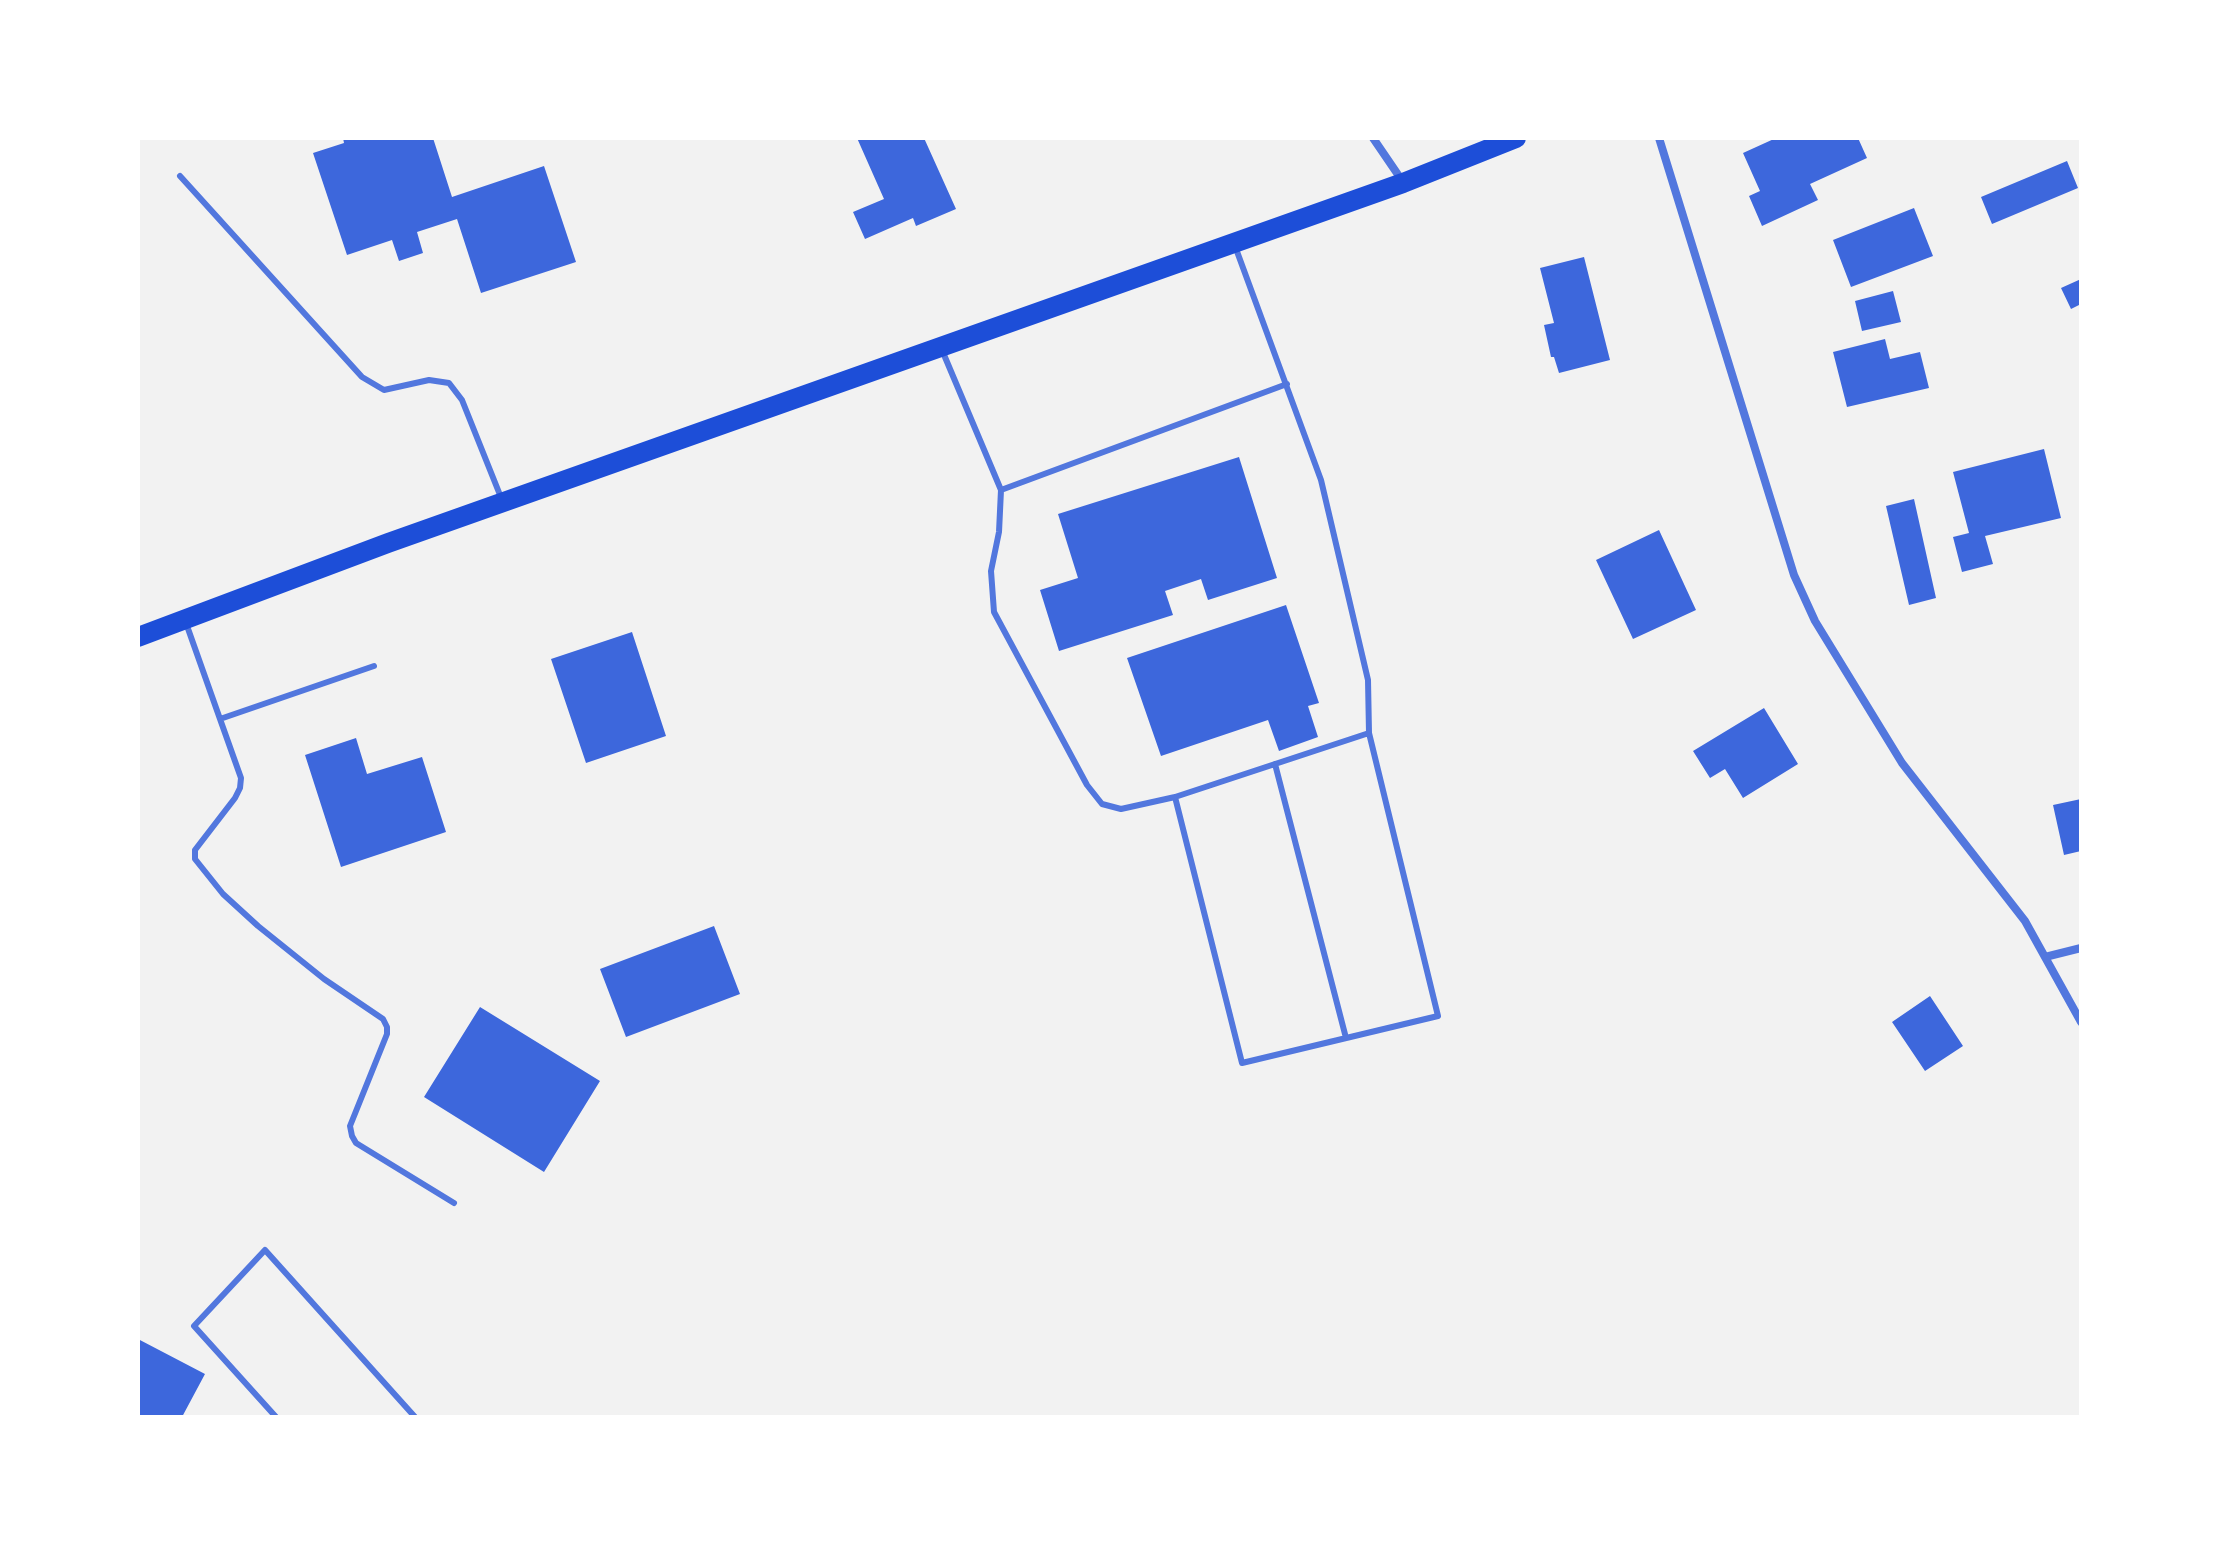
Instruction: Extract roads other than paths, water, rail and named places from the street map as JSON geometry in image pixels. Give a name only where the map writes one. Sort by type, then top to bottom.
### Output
[{"type":"main road","points":[[138,637],[503,503],[1403,183],[1516,138]]},
{"type":"street","points":[[1373,138],[1403,183]]},
{"type":"street","points":[[1659,138],[1794,575],[1815,621],[1902,763],[2025,921],[2081,1022]]},
{"type":"street","points":[[2045,957],[2081,948]]},
{"type":"lane","points":[[180,176],[362,377],[384,390],[429,380],[449,383],[462,400],[503,503]]},
{"type":"lane","points":[[1175,797],[1242,1063],[1438,1016],[1369,733],[1368,680],[1321,480],[1234,243]]},
{"type":"lane","points":[[940,347],[1001,490],[999,532],[991,571],[994,612],[1087,785],[1102,804],[1121,809],[1175,797],[1369,733]]},
{"type":"lane","points":[[1001,490],[1287,384]]},
{"type":"lane","points":[[185,620],[241,778],[240,788],[195,850],[195,859],[223,894],[258,926],[324,979],[383,1019],[387,1034],[350,1126],[352,1136],[356,1143],[454,1203]]},
{"type":"lane","points":[[220,719],[374,666]]},
{"type":"lane","points":[[1275,764],[1346,1038]]},
{"type":"lane","points":[[274,1416],[194,1326],[265,1250],[415,1417]]}]
